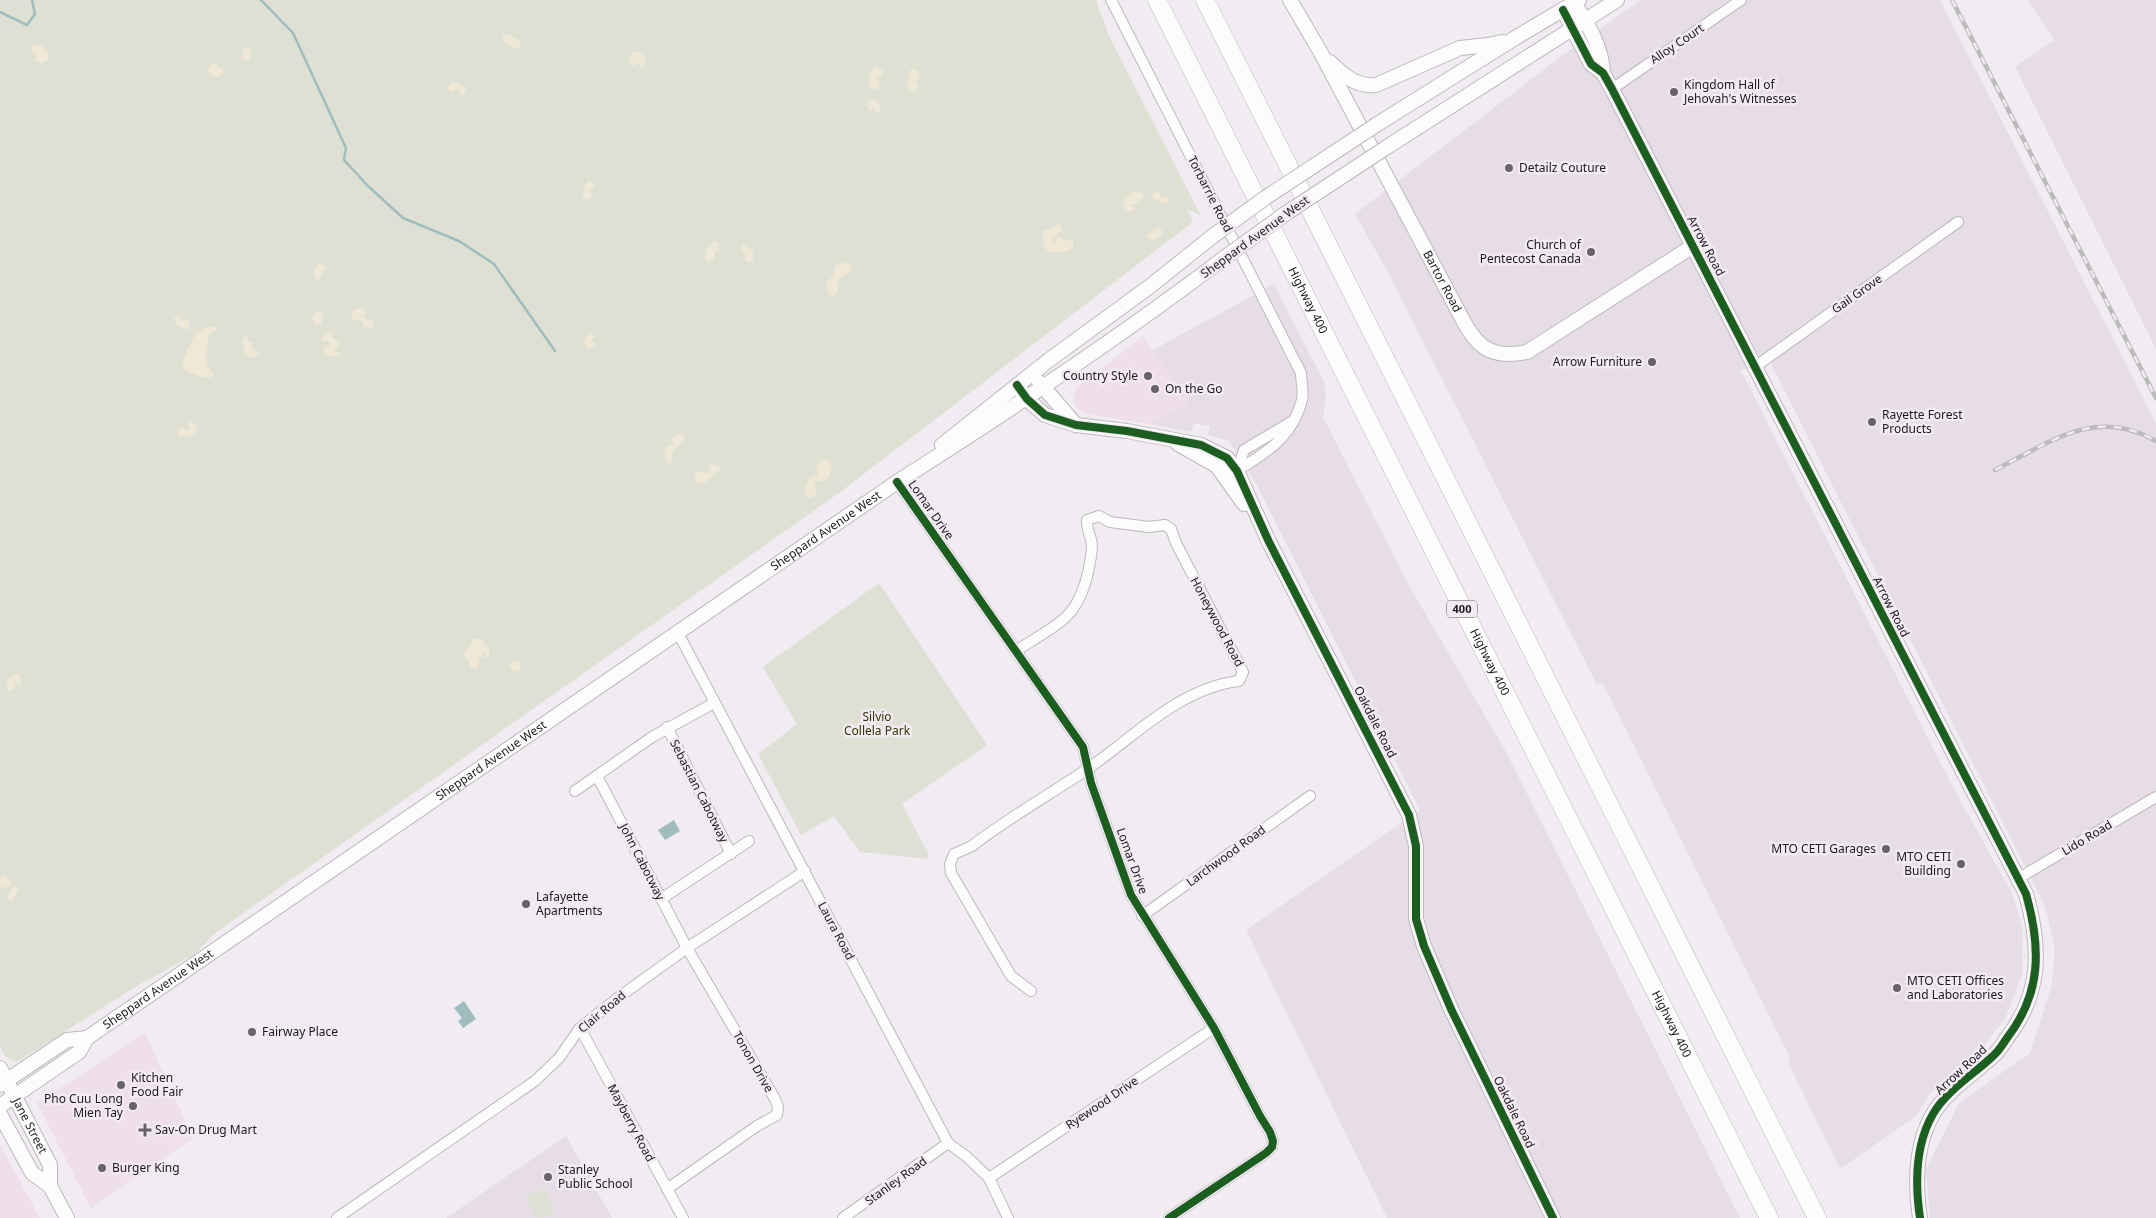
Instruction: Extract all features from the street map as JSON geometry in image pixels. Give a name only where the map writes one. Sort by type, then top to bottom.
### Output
[{"type":"highway","name":"Highway 400","points":[[1157,0],[1769,1218]]},
{"type":"highway","points":[[1205,0],[1817,1218]]},
{"type":"main road","name":"Bartor Road","points":[[1290,0],[1321,54],[1468,329],[1481,346],[1493,352],[1509,355],[1527,352],[1693,246]]},
{"type":"main road","name":"Sheppard Avenue West","points":[[0,1106],[79,1052],[87,1038],[898,482],[1027,399],[1154,311],[1285,214],[1617,0]]},
{"type":"main road","name":"Sheppard Avenue West","points":[[898,482],[1017,385],[1150,287],[1213,236],[1265,198],[1376,125],[1514,38],[1572,4]]},
{"type":"main road","name":"Arrow Road","points":[[1572,4],[1585,20],[1602,57],[1603,73]]},
{"type":"main road","name":"Arrow Road","points":[[1572,4],[1572,28],[1591,64],[1603,73],[1612,89],[2026,894],[2035,931],[2035,978],[2032,991],[2022,1016],[1995,1055],[1944,1100],[1933,1115],[1923,1140],[1916,1178],[1920,1218]]},
{"type":"main road","points":[[1321,54],[1343,75],[1360,84],[1370,86],[1385,82],[1460,48],[1488,45],[1514,38]]},
{"type":"main road","points":[[1030,375],[1044,386],[1076,426]]},
{"type":"main road","name":"Oakdale Road","points":[[1017,385],[1027,399],[1045,415],[1076,426],[1127,431],[1169,439],[1232,474],[1269,542],[1409,815],[1416,846],[1416,919],[1424,946],[1450,1009],[1553,1218]]},
{"type":"main road","name":"Sheppard Avenue West","points":[[2,1078],[67,1040],[87,1038]]},
{"type":"main road","name":"Jane Street","points":[[2,1078],[15,1096],[50,1165],[50,1186]]},
{"type":"main road","name":"Jane Street","points":[[0,1114],[32,1173],[50,1186],[67,1218]]},
{"type":"street","name":"Torbarrie Road","points":[[1111,0],[1301,373],[1302,398],[1294,419],[1280,442],[1258,459],[1232,474]]},
{"type":"street","name":"Alloy Court","points":[[1612,89],[1741,0]]},
{"type":"street","name":"Gail Grove","points":[[1756,366],[1958,222]]},
{"type":"street","name":"Lomar Drive","points":[[898,482],[1083,747],[1088,769],[1131,895],[1142,916],[1214,1028],[1270,1132],[1273,1141],[1272,1147],[1266,1153],[1169,1218]]},
{"type":"street","name":"Honeywood Road","points":[[1016,651],[1065,618],[1073,608],[1081,593],[1090,564],[1092,540],[1087,527],[1088,519],[1099,516],[1110,522],[1149,527],[1165,525],[1171,529],[1243,672],[1238,682],[1218,684],[1171,707],[1088,769],[972,846],[954,854],[950,864],[951,872],[1011,976],[1032,991]]},
{"type":"street","name":"Laura Road","points":[[678,633],[948,1143],[967,1157],[989,1178],[1008,1218]]},
{"type":"street","points":[[575,791],[667,727],[714,703]]},
{"type":"street","name":"Sebastian Cabotway","points":[[667,727],[731,854]]},
{"type":"street","name":"John Cabotway","points":[[597,776],[687,948]]},
{"type":"street","name":"Larchwood Road","points":[[1142,916],[1310,796]]},
{"type":"street","name":"Lido Road","points":[[2019,878],[2156,797]]},
{"type":"street","name":"Sebastian Cabotway","points":[[661,899],[749,841]]},
{"type":"street","name":"Clair Road","points":[[337,1218],[535,1080],[559,1058],[580,1028],[619,997],[687,948],[804,871]]},
{"type":"street","name":"Tonon Drive","points":[[667,1189],[757,1126],[777,1115],[778,1107],[687,948]]},
{"type":"street","name":"Mayberry Road","points":[[580,1028],[682,1218]]},
{"type":"street","name":"Ryewood Drive","points":[[989,1178],[1214,1028]]},
{"type":"street","name":"Stanley Road","points":[[843,1218],[948,1143]]},
{"type":"shaded area","points":[[1641,0],[1940,0],[2156,423],[2156,1218],[1930,1218],[1926,1170],[1959,1103],[2030,1053],[2052,984],[2055,949],[2045,906],[1768,358],[1741,371],[1955,791],[2012,893],[2023,931],[2022,974],[2006,1017],[1978,1053],[1931,1092],[1915,1117],[1840,1169],[1787,1060],[1790,1058],[1602,682],[1597,685],[1390,276],[1355,214],[1563,55]]},
{"type":"shaded area","points":[[2028,0],[2156,0],[2156,349],[2015,67],[2054,40]]},
{"type":"shaded area","points":[[1274,284],[1324,382],[1326,395],[1323,417],[1407,582],[1505,750],[1740,1218],[1387,1218],[1246,930],[1420,810],[1257,485],[1229,441],[1208,435],[1210,426],[1194,423],[1191,432],[1150,424],[1189,403],[1153,350]]},
{"type":"shaded area","points":[[1143,336],[1189,403],[1150,424],[1092,415],[1078,409],[1073,402],[1075,389]]},
{"type":"shaded area","points":[[145,1033],[193,1138],[91,1208],[37,1103]]},
{"type":"shaded area","name":"Stanley Public School","points":[[566,1136],[612,1218],[446,1218]]},
{"type":"shaded area","points":[[0,1145],[40,1218],[0,1218]]},
{"type":"green space","points":[[0,0],[1096,0],[1109,36],[1201,216],[1187,209],[1193,222],[839,493],[214,934],[195,954],[137,986],[17,1062],[5,1056],[0,1047]]},
{"type":"green space","name":"Silvio Collela Park","points":[[879,583],[987,745],[902,804],[928,853],[927,859],[860,852],[834,816],[801,835],[758,754],[797,724],[763,667]]},
{"type":"green space","points":[[546,1188],[555,1213],[542,1218],[535,1218],[526,1196]]},
{"type":"sand","points":[[507,34],[518,40],[521,45],[519,48],[513,48],[503,40],[503,36]]},
{"type":"sand","points":[[32,45],[41,45],[49,53],[49,59],[43,63],[36,62],[35,58],[38,57],[32,53]]},
{"type":"sand","points":[[244,46],[250,50],[251,58],[247,62],[241,58],[245,54],[242,50]]},
{"type":"sand","points":[[636,51],[641,53],[644,58],[645,66],[642,68],[638,62],[634,66],[629,64],[632,53]]},
{"type":"sand","points":[[213,63],[217,64],[218,68],[223,68],[224,72],[220,76],[215,77],[208,71],[208,68]]},
{"type":"sand","points":[[875,66],[883,71],[881,78],[876,77],[880,84],[877,90],[869,87],[871,69]]},
{"type":"sand","points":[[911,69],[916,69],[920,76],[918,80],[914,79],[918,85],[915,92],[908,90],[907,87]]},
{"type":"sand","points":[[451,83],[463,86],[466,92],[462,96],[458,89],[450,92],[448,87]]},
{"type":"sand","points":[[874,100],[879,103],[881,108],[877,114],[875,109],[872,108],[871,111],[866,105],[868,101]]},
{"type":"sand","points":[[588,181],[593,183],[595,188],[588,190],[593,196],[586,200],[582,197]]},
{"type":"sand","points":[[1133,191],[1143,194],[1143,197],[1139,203],[1130,205],[1134,208],[1133,211],[1126,211],[1123,200]]},
{"type":"sand","points":[[1154,192],[1158,192],[1162,198],[1167,196],[1169,202],[1167,204],[1155,200],[1152,197]]},
{"type":"sand","points":[[1060,224],[1061,231],[1053,236],[1052,243],[1056,243],[1055,237],[1060,236],[1063,241],[1067,239],[1069,242],[1072,239],[1074,241],[1073,248],[1063,252],[1049,252],[1044,247],[1042,232]]},
{"type":"sand","points":[[1156,228],[1160,228],[1163,234],[1153,240],[1148,239],[1147,236]]},
{"type":"sand","points":[[718,241],[720,250],[714,252],[715,259],[710,262],[705,259],[707,248],[713,242]]},
{"type":"sand","points":[[744,243],[754,253],[751,257],[754,260],[753,263],[745,261],[741,249],[741,244]]},
{"type":"sand","points":[[842,262],[851,265],[851,271],[838,279],[838,292],[832,296],[828,293],[827,282],[835,274],[834,267]]},
{"type":"sand","points":[[320,264],[326,267],[320,279],[316,278],[314,274],[316,266]]},
{"type":"sand","points":[[361,307],[367,315],[362,316],[374,322],[374,328],[365,327],[360,319],[352,320],[352,312]]},
{"type":"sand","points":[[318,311],[324,314],[321,317],[322,322],[318,325],[315,324],[312,318]]},
{"type":"sand","points":[[179,315],[181,321],[189,320],[189,329],[183,329],[175,322],[174,318]]},
{"type":"sand","points":[[211,326],[216,328],[216,330],[209,335],[206,353],[207,364],[213,374],[211,377],[205,378],[189,372],[182,363],[194,336],[199,331]]},
{"type":"sand","points":[[328,332],[334,333],[331,337],[340,343],[338,348],[332,350],[339,352],[338,357],[326,355],[323,352],[331,344],[328,341],[322,341],[323,335]]},
{"type":"sand","points":[[589,333],[596,336],[590,342],[596,344],[589,349],[583,343]]},
{"type":"sand","points":[[247,336],[248,342],[253,343],[252,348],[259,352],[254,358],[244,353],[243,338]]},
{"type":"sand","points":[[190,421],[196,425],[197,432],[188,437],[179,436],[178,432],[181,427],[186,430],[189,429]]},
{"type":"sand","points":[[677,433],[683,434],[685,439],[673,451],[672,461],[668,464],[666,463],[664,450],[669,445],[675,444],[671,440]]},
{"type":"sand","points":[[829,461],[832,467],[829,477],[815,482],[816,495],[811,498],[807,497],[805,489],[808,481],[811,476],[818,476],[819,462]]},
{"type":"sand","points":[[711,465],[720,466],[721,469],[707,481],[700,484],[696,481],[694,474],[700,471],[710,473],[709,468]]},
{"type":"sand","points":[[474,639],[482,639],[490,650],[489,656],[484,658],[486,654],[483,653],[482,657],[478,659],[479,665],[476,669],[471,668],[469,661],[463,656]]},
{"type":"sand","points":[[515,660],[521,666],[515,672],[509,666]]},
{"type":"sand","points":[[14,674],[19,674],[22,681],[19,684],[15,681],[15,689],[8,691],[6,685]]},
{"type":"sand","points":[[4,875],[11,881],[9,888],[0,887],[0,877]]},
{"type":"sand","points":[[16,886],[19,891],[11,901],[7,898],[13,887]]},
{"type":"water","points":[[674,820],[680,831],[665,840],[658,830]]},
{"type":"water","points":[[464,1001],[476,1019],[463,1028],[458,1021],[462,1018],[454,1008]]},
{"type":"waterway","points":[[0,12],[27,25],[35,14],[32,0]]},
{"type":"waterway","points":[[261,0],[293,33],[346,148],[344,160],[368,186],[403,218],[459,241],[494,264],[555,351]]},
{"type":"railway","points":[[1952,0],[2156,398]]},
{"type":"railway","points":[[1995,470],[2054,440],[2073,432],[2092,428],[2113,427],[2134,431],[2156,441]]},
{"type":"cycle path","points":[[1563,10],[1591,64],[1603,73],[1612,89],[2026,894],[2036,951],[2032,987],[2027,1004],[1997,1052],[1945,1097],[1933,1114],[1923,1139],[1918,1165],[1917,1192],[1920,1218]]},
{"type":"cycle path","points":[[1017,385],[1027,399],[1045,415],[1076,425],[1127,431],[1201,445],[1227,458],[1237,471],[1269,542],[1409,815],[1416,846],[1416,919],[1424,946],[1451,1009],[1553,1218]]},
{"type":"cycle path","points":[[897,482],[1083,747],[1091,783],[1131,895],[1214,1028],[1270,1132],[1273,1141],[1272,1147],[1266,1153],[1169,1218]]},
{"type":"place","name":"Kingdom Hall of Jehovah's Witnesses","points":[[1674,92]]},
{"type":"place","name":"Detailz Couture","points":[[1509,168]]},
{"type":"place","name":"Church of Pentecost Canada","points":[[1591,252]]},
{"type":"place","name":"Arrow Furniture","points":[[1652,362]]},
{"type":"place","name":"Country Style","points":[[1148,376]]},
{"type":"place","name":"On the Go","points":[[1155,389]]},
{"type":"place","name":"Rayette Forest Products","points":[[1872,422]]},
{"type":"place","name":"MTO CETI Garages","points":[[1886,849]]},
{"type":"place","name":"MTO CETI Building","points":[[1961,864]]},
{"type":"place","name":"Lafayette Apartments","points":[[526,904]]},
{"type":"place","name":"MTO CETI Offices and Laboratories","points":[[1897,988]]},
{"type":"place","name":"Fairway Place","points":[[252,1032]]},
{"type":"place","name":"Kitchen Food Fair","points":[[121,1085]]},
{"type":"place","name":"Pho Cuu Long Mien Tay","points":[[133,1106]]},
{"type":"place","name":"Sav-On Drug Mart","points":[[145,1130]]},
{"type":"place","name":"Burger King","points":[[102,1168]]},
{"type":"place","name":"Stanley Public School","points":[[548,1177]]}]
